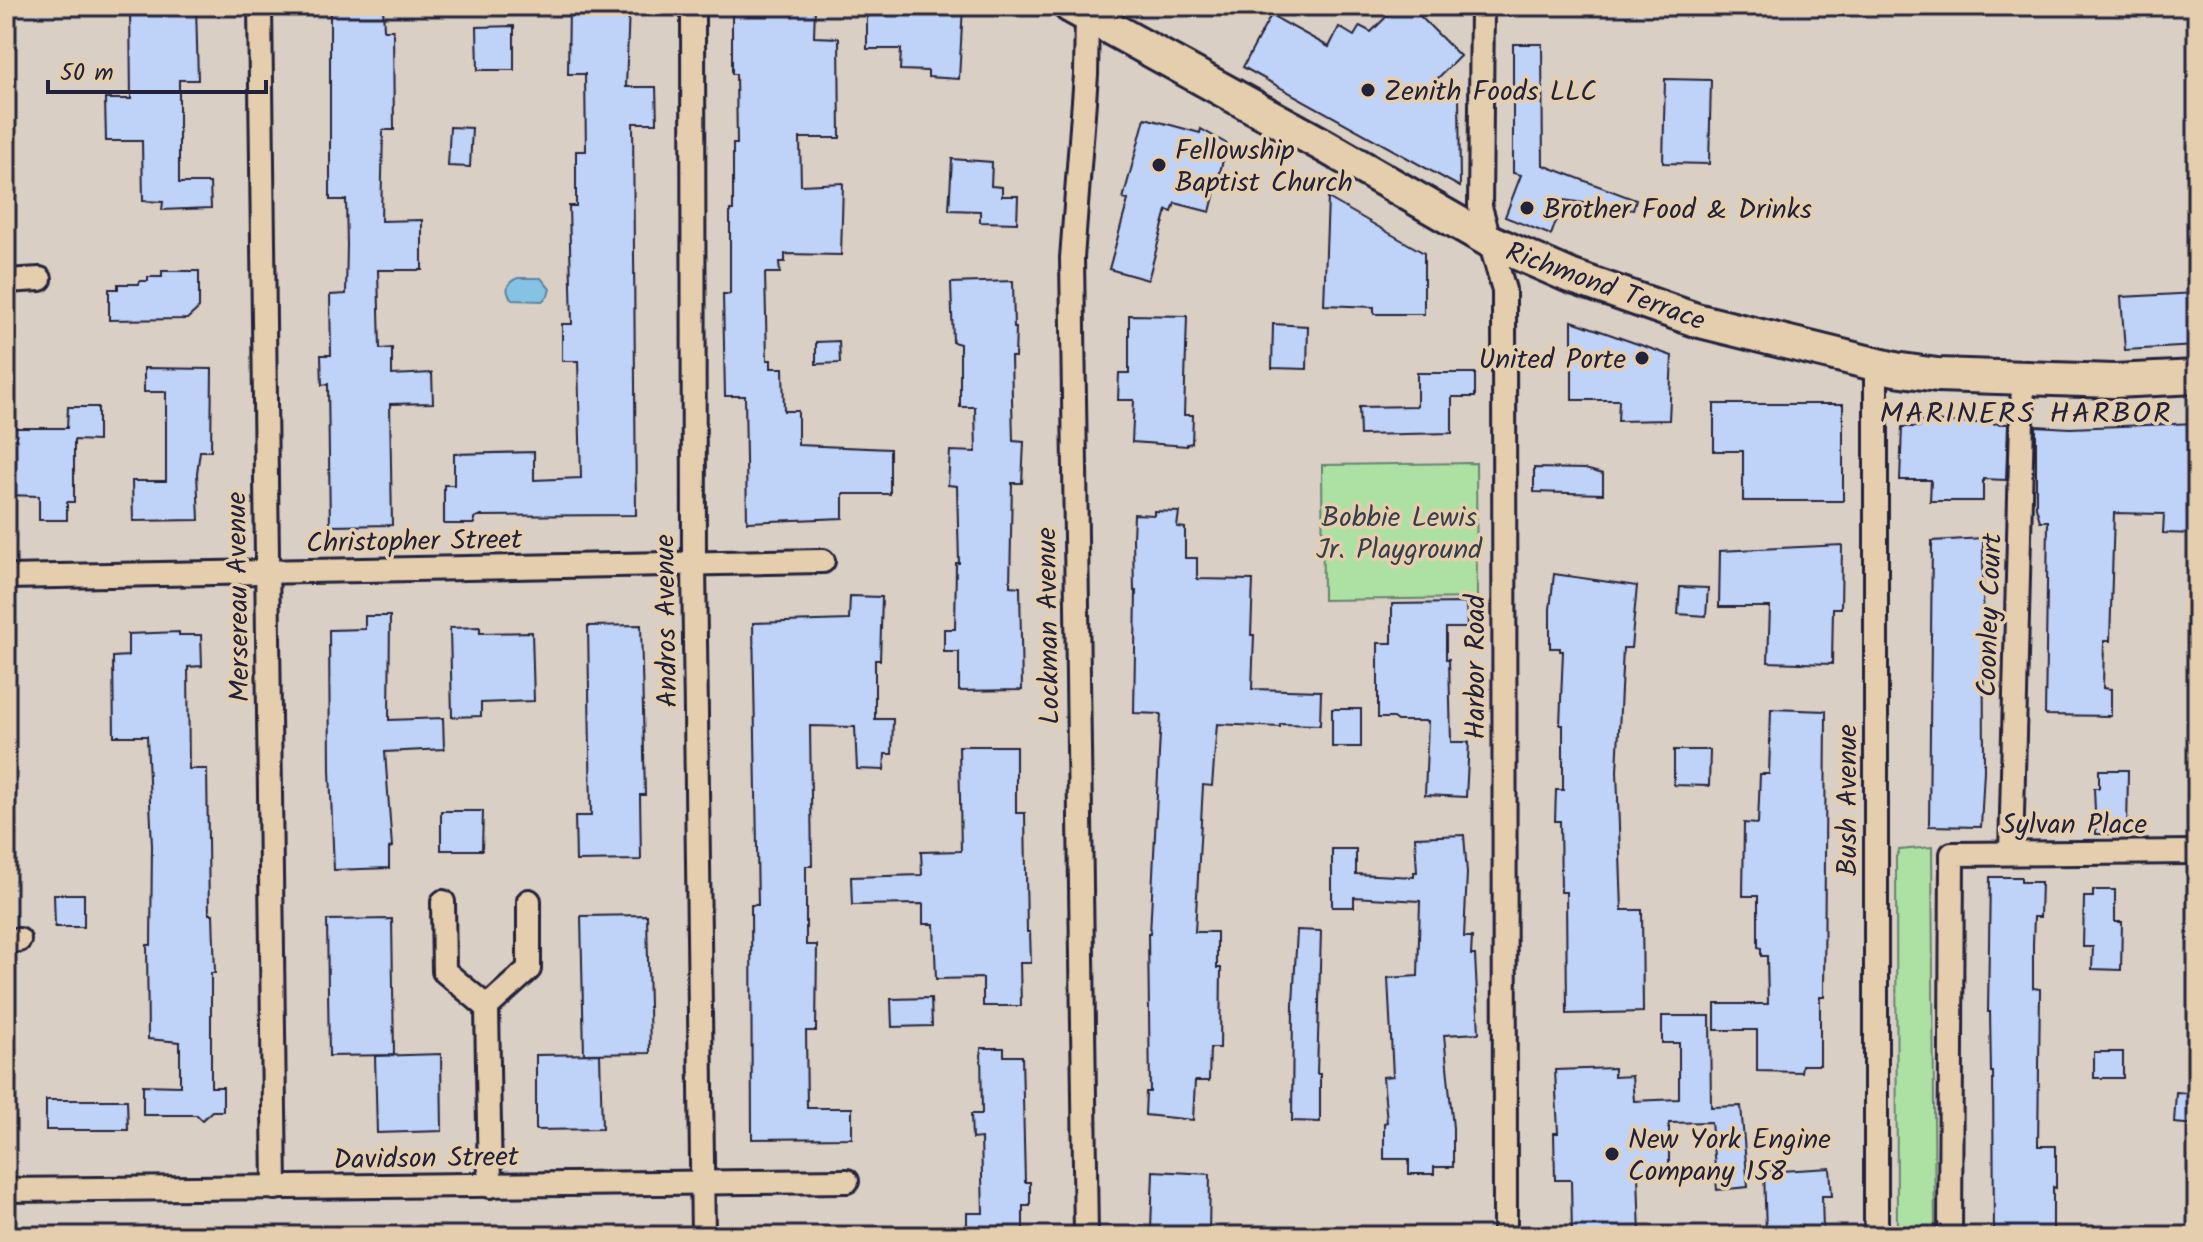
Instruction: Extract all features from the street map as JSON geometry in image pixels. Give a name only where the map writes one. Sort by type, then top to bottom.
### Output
[{"type":"main road","name":"Richmond Terrace","points":[[1079,10],[1490,241],[1570,276],[1696,320],[1876,365],[1937,375],[2114,381],[2197,377]]},
{"type":"street","name":"Mersereau Avenue","points":[[260,6],[275,1188]]},
{"type":"street","name":"Andros Avenue","points":[[693,6],[694,565],[703,1236]]},
{"type":"street","name":"Harbor Road","points":[[1482,6],[1480,207],[1504,290],[1505,1236]]},
{"type":"street","name":"Lockman Avenue","points":[[1079,10],[1086,75],[1072,258],[1086,1236]]},
{"type":"street","points":[[6,281],[40,279]]},
{"type":"street","name":"Bush Avenue","points":[[1876,365],[1876,1236]]},
{"type":"street","name":"Coonley Court","points":[[2011,853],[2023,379]]},
{"type":"street","name":"Christopher Street","points":[[6,577],[823,561]]},
{"type":"street","name":"Sylvan Place","points":[[1950,1236],[1952,854],[2197,852]]},
{"type":"street","points":[[490,1186],[487,1007],[529,969],[529,901]]},
{"type":"street","points":[[443,902],[444,971],[487,1007]]},
{"type":"street","name":"Davidson Street","points":[[6,1190],[847,1181]]},
{"type":"green space","name":"Bobbie Lewis Jr. Playground","points":[[1476,463],[1477,598],[1323,600],[1322,465]]},
{"type":"green space","points":[[1932,847],[1935,1236],[1897,1236],[1896,857],[1899,850]]},
{"type":"water","points":[[518,278],[541,278],[550,289],[548,296],[542,301],[512,300],[508,287]]},
{"type":"building","points":[[130,6],[196,7],[198,80],[179,80],[179,183],[210,183],[211,208],[162,210],[163,202],[143,201],[142,141],[106,141],[105,99],[131,99]]},
{"type":"building","points":[[330,6],[383,6],[384,30],[393,30],[394,130],[383,130],[381,221],[422,220],[422,270],[378,270],[380,349],[392,348],[392,375],[432,373],[433,403],[390,404],[392,525],[330,526],[328,384],[322,385],[321,355],[331,355],[330,295],[346,294],[347,245],[346,200],[330,200]]},
{"type":"building","points":[[569,6],[629,6],[626,87],[656,87],[657,123],[633,123],[636,515],[478,516],[474,518],[474,524],[444,524],[444,485],[454,485],[454,454],[534,452],[534,480],[581,478],[578,361],[562,361],[562,324],[572,324],[569,206],[576,206],[576,151],[586,151],[585,74],[568,74]]},
{"type":"building","points":[[732,6],[815,6],[814,37],[839,38],[840,138],[800,138],[801,185],[843,183],[841,255],[785,254],[785,262],[779,262],[780,273],[765,273],[767,360],[771,360],[771,368],[783,368],[784,411],[798,411],[798,445],[890,449],[890,494],[843,494],[843,518],[747,522],[745,396],[725,396],[723,294],[730,294],[733,144],[737,144],[736,74],[732,74]]},
{"type":"building","points":[[867,6],[963,6],[959,79],[928,77],[928,71],[900,70],[901,49],[867,49]]},
{"type":"building","points":[[1397,6],[1410,6],[1460,56],[1435,81],[1459,94],[1460,187],[1243,67],[1271,15],[1329,47],[1339,27],[1354,36],[1360,26],[1371,32]]},
{"type":"building","points":[[514,26],[514,70],[478,70],[477,27]]},
{"type":"building","points":[[1513,44],[1542,44],[1543,165],[1636,200],[1633,210],[1564,200],[1551,235],[1505,217],[1521,175],[1513,173]]},
{"type":"building","points":[[1665,79],[1711,80],[1709,164],[1663,163]]},
{"type":"building","name":"Fellowship Baptist Church","points":[[1145,118],[1200,133],[1201,129],[1227,144],[1210,212],[1175,203],[1172,212],[1167,210],[1148,280],[1109,269],[1128,200],[1123,199]]},
{"type":"building","points":[[450,127],[472,128],[470,167],[448,166]]},
{"type":"building","points":[[952,159],[992,162],[991,186],[1002,187],[1002,196],[1018,196],[1017,223],[980,222],[980,211],[949,210]]},
{"type":"building","points":[[1328,198],[1424,253],[1424,314],[1374,314],[1374,307],[1324,305]]},
{"type":"building","points":[[162,271],[199,271],[199,308],[187,319],[109,320],[109,289],[118,289],[118,284],[139,284],[140,281],[148,281],[148,277],[162,277]]},
{"type":"building","points":[[1013,281],[1016,328],[1015,357],[1011,357],[1013,441],[1024,442],[1022,483],[1012,483],[1010,586],[1020,587],[1022,690],[959,691],[959,652],[944,652],[944,629],[955,629],[956,563],[959,563],[957,486],[948,485],[950,451],[976,452],[975,407],[960,407],[960,344],[953,342],[951,283]]},
{"type":"building","points":[[2197,293],[2197,346],[2125,350],[2121,297]]},
{"type":"building","points":[[1129,315],[1187,316],[1184,415],[1193,415],[1192,443],[1187,446],[1132,442],[1134,400],[1118,400],[1119,373],[1129,373]]},
{"type":"building","points":[[1572,321],[1672,356],[1669,420],[1618,421],[1619,400],[1572,400]]},
{"type":"building","points":[[1273,324],[1308,326],[1307,369],[1272,368]]},
{"type":"building","points":[[839,341],[840,363],[816,364],[816,342]]},
{"type":"building","points":[[144,368],[212,369],[211,451],[200,451],[197,473],[199,520],[133,521],[132,481],[166,481],[166,392],[144,392]]},
{"type":"building","points":[[1417,373],[1475,373],[1475,397],[1452,397],[1452,433],[1360,435],[1359,407],[1417,406]]},
{"type":"building","points":[[1714,404],[1843,404],[1843,501],[1743,501],[1743,451],[1714,451]]},
{"type":"building","points":[[68,407],[98,407],[98,441],[74,440],[74,502],[67,502],[67,520],[39,520],[39,496],[6,495],[6,428],[67,428]]},
{"type":"building","points":[[1920,421],[2008,424],[2006,480],[1983,479],[1983,501],[1930,501],[1931,480],[1900,480],[1902,427],[1920,427]]},
{"type":"building","points":[[2197,423],[2197,534],[2163,533],[2164,514],[2114,513],[2110,641],[2104,641],[2103,688],[2111,689],[2111,716],[2045,715],[2048,521],[2040,521],[2036,507],[2036,426],[2070,428]]},
{"type":"building","points":[[1534,468],[1585,469],[1603,474],[1603,494],[1534,492]]},
{"type":"building","points":[[1154,511],[1179,512],[1177,527],[1185,528],[1185,558],[1197,558],[1197,579],[1253,580],[1252,689],[1321,691],[1320,725],[1217,724],[1212,786],[1203,785],[1195,932],[1217,932],[1217,968],[1221,968],[1220,1048],[1210,1048],[1209,1081],[1195,1081],[1193,1120],[1145,1115],[1146,1092],[1150,1092],[1148,934],[1161,714],[1134,713],[1136,591],[1133,538],[1134,514],[1154,515]]},
{"type":"building","points":[[1983,538],[1984,770],[1981,827],[1929,826],[1932,541]]},
{"type":"building","points":[[1842,545],[1841,608],[1833,608],[1832,664],[1768,662],[1770,607],[1719,607],[1720,551]]},
{"type":"building","points":[[1554,574],[1637,586],[1631,648],[1623,648],[1617,771],[1622,910],[1642,910],[1643,1012],[1567,1014],[1566,892],[1561,892],[1560,821],[1555,821],[1556,790],[1563,790],[1563,725],[1560,725],[1563,651],[1550,648]]},
{"type":"building","points":[[1680,587],[1708,588],[1706,616],[1678,614]]},
{"type":"building","points":[[850,596],[882,597],[880,660],[875,660],[875,719],[893,719],[892,754],[885,754],[884,770],[857,769],[855,727],[810,726],[812,866],[806,866],[806,945],[817,945],[816,1031],[806,1031],[807,1108],[852,1108],[852,1138],[752,1139],[751,905],[758,905],[753,623],[849,620]]},
{"type":"building","points":[[1466,603],[1467,628],[1446,628],[1446,659],[1449,659],[1451,742],[1469,742],[1466,797],[1425,795],[1428,721],[1378,718],[1378,643],[1392,643],[1392,604]]},
{"type":"building","points":[[365,616],[390,616],[389,720],[443,718],[444,749],[385,752],[392,847],[389,848],[389,868],[334,870],[329,630],[365,629]]},
{"type":"building","points":[[641,625],[645,795],[640,795],[641,860],[576,861],[575,816],[591,816],[588,626]]},
{"type":"building","points":[[480,627],[480,633],[532,632],[534,701],[481,703],[481,716],[452,717],[450,628]]},
{"type":"building","points":[[179,632],[179,635],[201,635],[202,666],[188,667],[189,769],[207,769],[209,914],[213,914],[215,973],[211,973],[211,1087],[223,1087],[223,1111],[212,1111],[202,1120],[197,1115],[143,1115],[143,1085],[180,1086],[180,1042],[148,1039],[147,945],[151,945],[152,846],[147,736],[114,736],[113,657],[128,656],[128,634]]},
{"type":"building","points":[[1332,709],[1361,709],[1361,747],[1332,747]]},
{"type":"building","points":[[1771,709],[1826,711],[1824,997],[1820,997],[1820,1065],[1802,1065],[1801,1072],[1757,1071],[1757,1030],[1715,1030],[1715,1004],[1768,1004],[1767,956],[1761,956],[1761,948],[1758,947],[1758,896],[1743,896],[1744,823],[1758,824],[1760,774],[1769,774]]},
{"type":"building","points":[[959,746],[1016,746],[1016,813],[1025,813],[1027,932],[1030,932],[1031,963],[1020,963],[1021,1006],[983,1006],[983,978],[936,979],[934,924],[923,924],[923,904],[852,905],[851,877],[922,875],[921,852],[961,851]]},
{"type":"building","points":[[1674,750],[1710,750],[1709,786],[1674,785]]},
{"type":"building","points":[[2099,770],[2128,770],[2127,834],[2096,834],[2094,788],[2099,788]]},
{"type":"building","points":[[441,811],[483,811],[482,850],[441,850]]},
{"type":"building","points":[[1464,835],[1467,873],[1464,937],[1472,937],[1471,955],[1475,955],[1479,1033],[1444,1035],[1453,1128],[1453,1167],[1434,1167],[1434,1174],[1409,1174],[1409,1159],[1384,1159],[1384,1123],[1387,1122],[1383,1077],[1393,1076],[1388,978],[1418,976],[1420,901],[1354,897],[1354,907],[1332,907],[1332,849],[1356,849],[1356,874],[1414,877],[1414,872],[1417,872],[1415,837]]},
{"type":"building","points":[[1990,877],[2021,877],[2021,882],[2041,882],[2040,917],[2034,917],[2033,944],[2033,988],[2040,989],[2038,1146],[2056,1146],[2053,1236],[1994,1236],[1993,1072],[1988,1012]]},
{"type":"building","points":[[2093,890],[2115,890],[2115,922],[2122,922],[2121,970],[2092,969],[2093,947],[2083,947],[2084,897],[2093,897]]},
{"type":"building","points":[[54,894],[84,894],[84,927],[55,927]]},
{"type":"building","points":[[647,915],[650,1053],[584,1054],[581,916]]},
{"type":"building","points":[[392,919],[394,1055],[329,1056],[327,920]]},
{"type":"building","points":[[1297,930],[1321,931],[1317,1074],[1320,1074],[1320,1122],[1292,1121]]},
{"type":"building","points":[[931,998],[932,1026],[892,1027],[891,999]]},
{"type":"building","points":[[1662,1016],[1710,1016],[1711,1107],[1741,1106],[1748,1187],[1717,1190],[1711,1122],[1669,1123],[1669,1174],[1638,1174],[1640,1236],[1572,1236],[1571,1180],[1555,1180],[1554,1133],[1558,1133],[1555,1070],[1614,1068],[1614,1077],[1632,1076],[1634,1101],[1679,1099],[1679,1043],[1662,1043]]},
{"type":"building","points":[[981,1048],[1004,1048],[1004,1056],[1022,1056],[1025,1182],[1030,1182],[1030,1206],[1023,1206],[1023,1236],[967,1236],[967,1213],[983,1213],[981,1138],[972,1139],[971,1114],[982,1114]]},
{"type":"building","points":[[2094,1052],[2123,1052],[2123,1078],[2094,1078]]},
{"type":"building","points":[[441,1054],[442,1131],[377,1133],[375,1056]]},
{"type":"building","points":[[600,1054],[602,1129],[536,1130],[536,1055]]},
{"type":"building","points":[[2176,1092],[2197,1094],[2197,1125],[2174,1123]]},
{"type":"building","points":[[46,1100],[127,1100],[128,1130],[46,1130]]},
{"type":"building","points":[[1830,1168],[1832,1196],[1822,1196],[1823,1230],[1766,1232],[1764,1172]]},
{"type":"building","points":[[1153,1171],[1210,1174],[1209,1234],[1151,1230]]},
{"type":"place","name":"Zenith Foods LLC","points":[[1368,90]]},
{"type":"place","name":"Fellowship Baptist Church","points":[[1159,165]]},
{"type":"place","name":"Brother Food & Drinks","points":[[1527,208]]},
{"type":"place","name":"United Porte","points":[[1642,358]]},
{"type":"place","name":"New York Engine Company 158","points":[[1612,1154]]},
{"type":"district","name":"MARINERS HARBOR","points":[[2026,413]]}]
